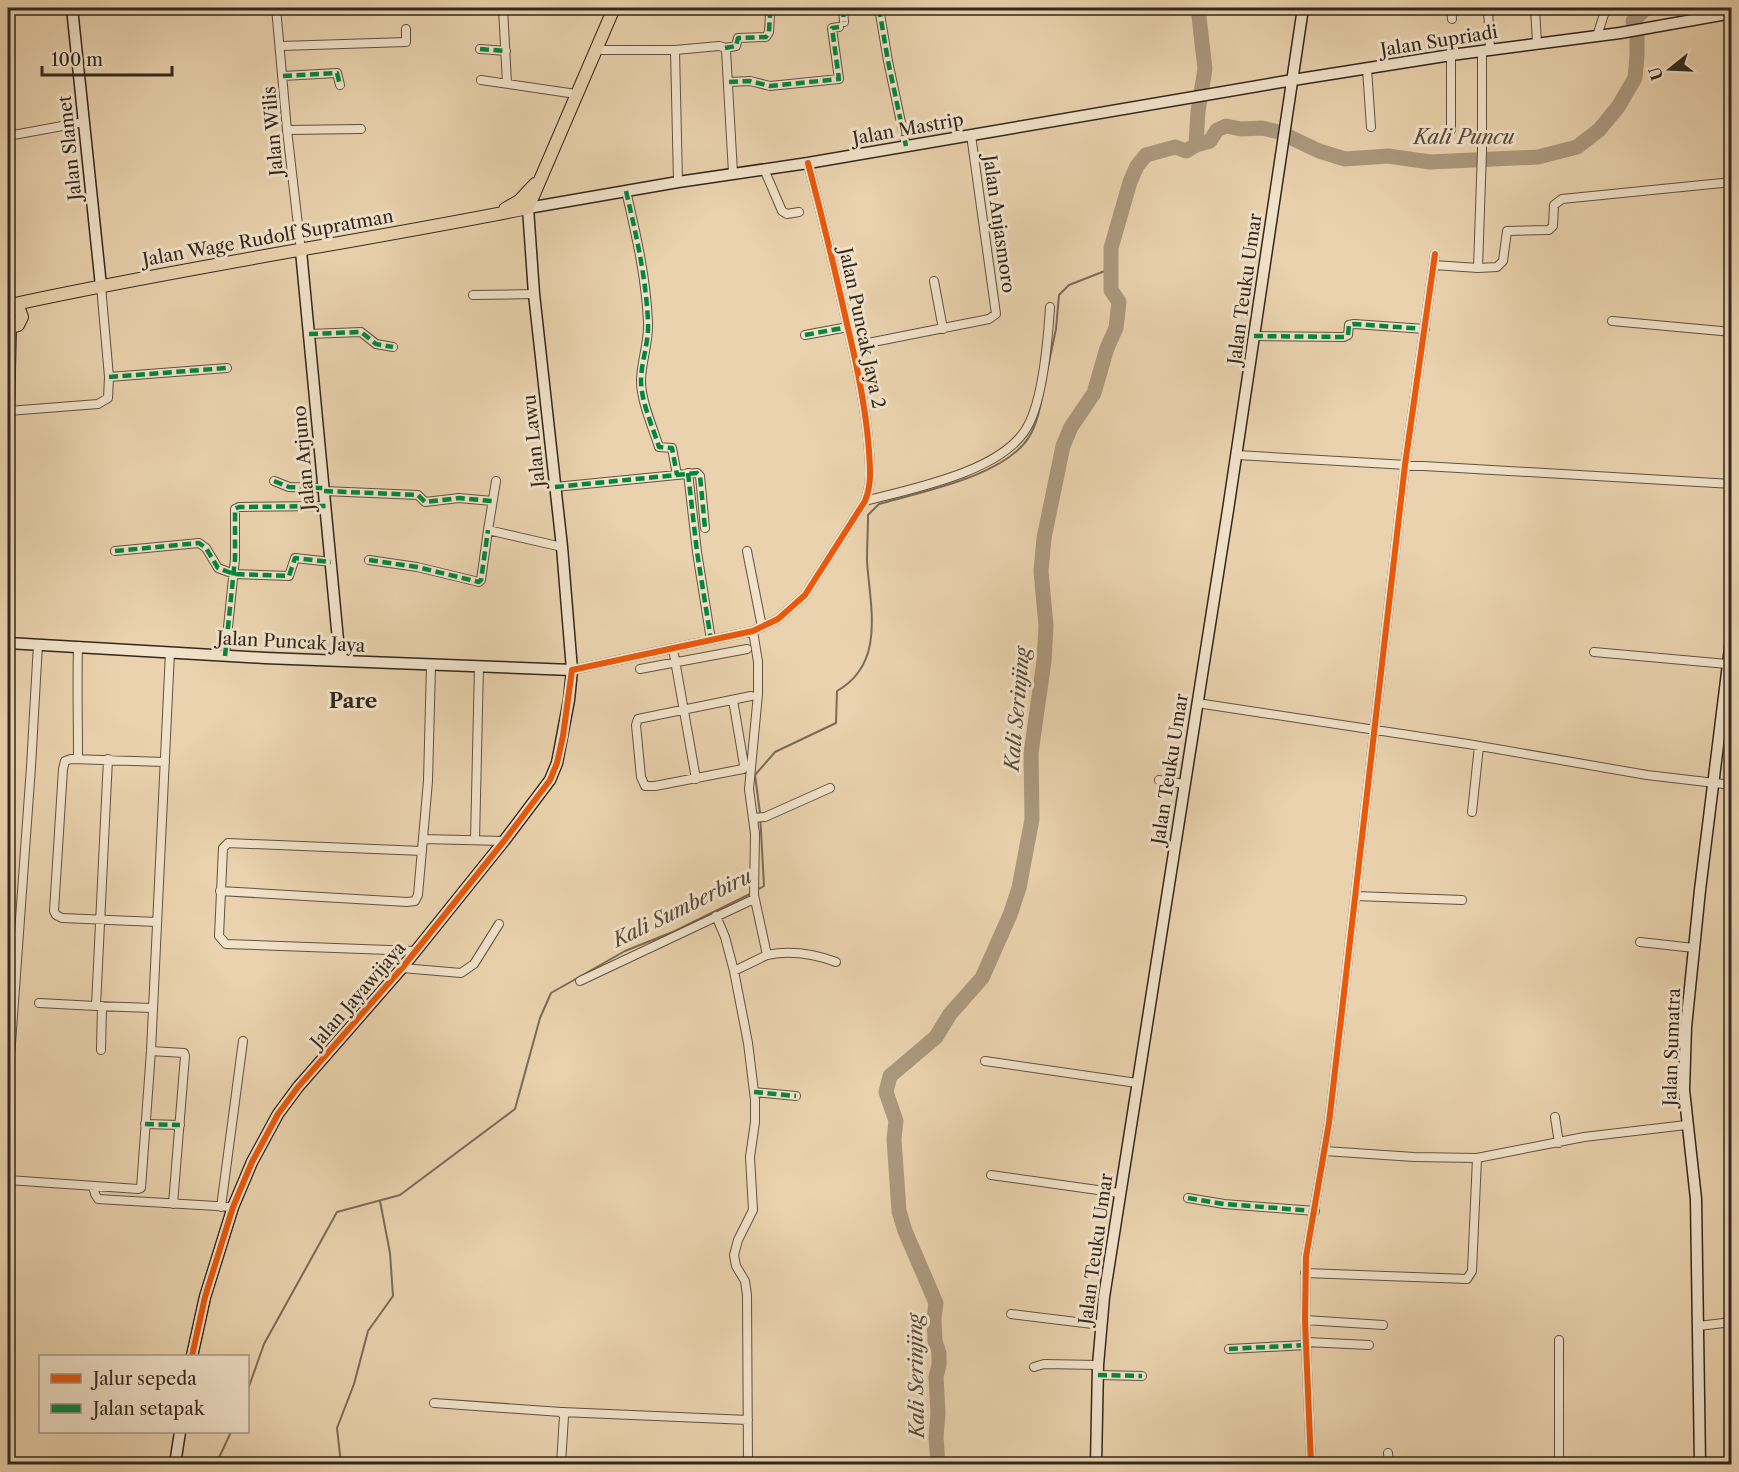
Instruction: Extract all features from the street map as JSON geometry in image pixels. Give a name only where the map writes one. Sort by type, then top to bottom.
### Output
[{"type":"main road","name":"Jalan Slamet","points":[[72,8],[101,286]]},
{"type":"main road","points":[[528,208],[614,8]]},
{"type":"main road","name":"Jalan Teuku Umar","points":[[1096,1464],[1101,1325],[1119,1193],[1236,454],[1303,8]]},
{"type":"main road","name":"Jalan Supriadi","points":[[1293,80],[1451,55],[1620,33],[1731,13]]},
{"type":"main road","name":"Jalan Mastrip","points":[[528,208],[733,173],[808,163],[1293,80]]},
{"type":"main road","points":[[496,214],[519,201],[541,176]]},
{"type":"main road","name":"Jalan Wage Rudolf Supratman","points":[[11,304],[528,208]]},
{"type":"main road","name":"Jalan Lawu","points":[[528,208],[534,294],[562,547],[572,670]]},
{"type":"main road","name":"Jalan Arjuno","points":[[301,251],[340,661]]},
{"type":"main road","points":[[8,412],[9,328],[18,325],[22,317],[21,309],[11,304]]},
{"type":"main road","name":"Jalan Sumatra","points":[[1700,1464],[1696,1199],[1686,1125],[1684,1090],[1686,1027],[1731,632]]},
{"type":"main road","name":"Jalan Puncak Jaya","points":[[8,644],[78,646],[225,656],[572,670]]},
{"type":"main road","name":"Jalan Jayawijaya","points":[[192,1355],[205,1297],[233,1207],[252,1162],[278,1114],[298,1086],[416,951],[550,780],[557,763],[570,700],[572,670]]},
{"type":"main road","points":[[175,1464],[180,1433]]},
{"type":"street","name":"Jalan Wilis","points":[[276,8],[301,251]]},
{"type":"street","points":[[503,8],[507,83]]},
{"type":"street","points":[[729,82],[750,81],[770,86],[839,79],[832,28],[842,25],[843,8]]},
{"type":"street","points":[[879,8],[906,146]]},
{"type":"street","points":[[1451,8],[1452,19]]},
{"type":"street","points":[[1478,268],[1488,8]]},
{"type":"street","points":[[1535,8],[1537,43]]},
{"type":"street","points":[[1597,36],[1606,8]]},
{"type":"street","points":[[596,50],[675,50],[736,46],[738,38],[766,37],[769,32],[770,14]]},
{"type":"street","points":[[281,46],[406,42],[406,28]]},
{"type":"street","points":[[725,48],[728,52],[733,173]]},
{"type":"street","points":[[480,49],[506,51]]},
{"type":"street","points":[[675,50],[678,182]]},
{"type":"street","points":[[1451,55],[1451,130]]},
{"type":"street","points":[[1366,69],[1371,127]]},
{"type":"street","points":[[283,76],[337,73],[340,85]]},
{"type":"street","points":[[481,80],[576,94]]},
{"type":"street","points":[[8,136],[84,122]]},
{"type":"street","points":[[287,129],[361,129]]},
{"type":"street","name":"Jalan Anjasmoro","points":[[853,346],[989,319],[996,314],[971,135]]},
{"type":"street","name":"Jalan Puncak Jaya 2","points":[[572,670],[675,657],[711,640],[754,635],[762,627],[778,619],[805,595],[865,501],[870,486],[868,434],[853,346],[808,163]]},
{"type":"street","points":[[764,169],[782,211],[787,214],[799,213]]},
{"type":"street","points":[[1434,265],[1478,268],[1501,265],[1507,231],[1549,230],[1553,226],[1554,205],[1562,200],[1731,182]]},
{"type":"street","points":[[626,191],[641,256],[647,312],[648,336],[641,379],[642,392],[659,447],[672,448],[677,475]]},
{"type":"street","points":[[1311,1464],[1305,1273],[1325,1151],[1405,465],[1435,254]]},
{"type":"street","points":[[934,281],[943,328]]},
{"type":"street","points":[[8,412],[103,403],[109,396],[101,286]]},
{"type":"street","points":[[473,295],[534,294]]},
{"type":"street","points":[[865,501],[981,466],[1009,448],[1019,438],[1032,418],[1040,385],[1050,307]]},
{"type":"street","points":[[1612,321],[1731,332]]},
{"type":"street","points":[[1254,336],[1344,337],[1348,335],[1349,325],[1354,324],[1425,329]]},
{"type":"street","points":[[805,335],[848,327]]},
{"type":"street","points":[[309,334],[361,332],[376,344],[393,347]]},
{"type":"street","points":[[109,377],[227,368]]},
{"type":"street","points":[[1236,454],[1731,483]]},
{"type":"street","points":[[555,487],[697,472],[700,476],[705,528]]},
{"type":"street","points":[[688,473],[697,552],[711,640]]},
{"type":"street","points":[[274,481],[289,487],[418,495],[425,502],[459,498],[492,501]]},
{"type":"street","points":[[369,561],[417,567],[479,582],[496,481]]},
{"type":"street","points":[[225,656],[234,574],[236,508],[326,506]]},
{"type":"street","points":[[488,530],[562,547]]},
{"type":"street","points":[[115,550],[199,543],[206,548],[218,568],[234,574],[289,576],[295,558],[331,562]]},
{"type":"street","points":[[747,551],[762,627]]},
{"type":"street","points":[[754,635],[758,694],[748,780],[759,817],[755,844],[754,894],[767,955]]},
{"type":"street","points":[[8,1085],[38,644]]},
{"type":"street","points":[[78,646],[78,759]]},
{"type":"street","points":[[640,669],[675,657],[747,649]]},
{"type":"street","points":[[8,1180],[141,1188],[151,1051],[170,652]]},
{"type":"street","points":[[1594,652],[1727,664]]},
{"type":"street","points":[[675,657],[696,779]]},
{"type":"street","points":[[220,891],[413,902],[417,900],[428,781],[431,665]]},
{"type":"street","points":[[475,840],[479,666]]},
{"type":"street","points":[[733,699],[743,769],[649,787],[644,785],[641,777],[637,720],[641,717],[685,708],[733,699],[750,696]]},
{"type":"street","points":[[1197,703],[1479,746],[1647,775],[1731,785]]},
{"type":"street","points":[[1473,812],[1479,746]]},
{"type":"street","points":[[157,922],[62,918],[56,915],[54,910],[64,764],[67,760],[108,759],[165,762]]},
{"type":"street","points":[[101,1050],[100,920],[108,759]]},
{"type":"street","points":[[1159,780],[1184,784]]},
{"type":"street","points":[[759,817],[830,788]]},
{"type":"street","points":[[423,839],[504,841]]},
{"type":"street","points":[[416,951],[226,944],[219,936],[220,891],[223,848],[228,843],[422,851]]},
{"type":"street","points":[[580,981],[716,916],[754,894]]},
{"type":"street","points":[[1356,896],[1462,900]]},
{"type":"street","points":[[716,916],[735,971],[754,1092],[755,1116],[750,1157],[753,1210],[738,1239],[734,1255],[736,1266],[746,1288],[748,1464]]},
{"type":"street","points":[[402,968],[461,973],[474,964],[499,924]]},
{"type":"street","points":[[1640,942],[1694,948]]},
{"type":"street","points":[[735,971],[767,955],[794,952],[823,957],[836,962]]},
{"type":"street","points":[[39,1003],[152,1008]]},
{"type":"street","points":[[220,1207],[243,1041]]},
{"type":"street","points":[[151,1051],[184,1053],[185,1056],[173,1204]]},
{"type":"street","points":[[985,1061],[1137,1083]]},
{"type":"street","points":[[754,1092],[796,1096]]},
{"type":"street","points":[[1555,1117],[1559,1143]]},
{"type":"street","points":[[145,1124],[180,1125]]},
{"type":"street","points":[[1325,1151],[1477,1158],[1595,1136],[1686,1125]]},
{"type":"street","points":[[1305,1273],[1467,1279],[1472,1271],[1477,1158]]},
{"type":"street","points":[[991,1175],[1119,1193]]},
{"type":"street","points":[[93,1186],[94,1194],[98,1198],[233,1207]]},
{"type":"street","points":[[1188,1198],[1224,1204],[1315,1211]]},
{"type":"street","points":[[1011,1314],[1101,1325]]},
{"type":"street","points":[[1305,1320],[1383,1325]]},
{"type":"street","points":[[1698,1326],[1731,1322]]},
{"type":"street","points":[[1559,1340],[1559,1464]]},
{"type":"street","points":[[1228,1348],[1306,1343],[1369,1345]]},
{"type":"street","points":[[1034,1368],[1044,1364],[1142,1376]]},
{"type":"street","points":[[434,1403],[562,1412],[748,1420]]},
{"type":"street","points":[[561,1464],[564,1419],[562,1412]]},
{"type":"street","points":[[1388,1453],[1389,1464]]},
{"type":"waterway","name":"Kali Serinjing","points":[[938,1464],[936,1377],[939,1353],[935,1341],[936,1303],[905,1231],[899,1211],[894,1139],[896,1121],[886,1092],[890,1076],[936,1037],[950,1014],[982,978],[1010,915],[1019,888],[1032,819],[1031,753],[1044,661],[1046,626],[1041,571],[1044,538],[1063,446],[1071,427],[1094,393],[1107,348],[1116,328],[1119,302],[1111,290],[1111,248],[1130,182],[1137,166],[1146,155],[1175,147],[1186,151],[1196,145],[1198,111],[1205,69],[1198,8]]},
{"type":"waterway","name":"Kali Puncu","points":[[1196,145],[1210,141],[1217,130],[1226,126],[1241,129],[1262,128],[1279,132],[1319,151],[1345,159],[1388,156],[1430,162],[1538,157],[1577,147],[1599,130],[1618,107],[1635,78],[1637,35],[1633,21],[1646,8]]},
{"type":"waterway","name":"Kali Sumberbiru","points":[[1045,381],[1056,329],[1059,295],[1069,285],[1110,269]]},
{"type":"waterway","name":"Kali Sumberbiru","points":[[757,890],[764,886],[760,813],[755,775],[775,752],[836,723],[837,691],[852,679],[863,665],[869,650],[872,615],[867,561],[868,515],[879,504],[961,481],[1001,462],[1017,451],[1029,437],[1036,421],[1043,393]]},
{"type":"waterway","name":"Kali Sumberbiru","points":[[249,1386],[264,1344],[337,1212],[400,1195],[515,1109],[540,1018],[551,993],[625,951],[675,931],[752,893]]},
{"type":"waterway","name":"Kali Sumberbiru","points":[[341,1464],[337,1428],[354,1384],[368,1331],[393,1296],[390,1253],[380,1201]]},
{"type":"waterway","points":[[216,1464],[231,1433]]},
{"type":"marked path","points":[[843,8],[844,22]]},
{"type":"marked path","points":[[879,8],[906,146]]},
{"type":"marked path","points":[[725,48],[736,46],[738,38],[766,37],[769,32],[770,14]]},
{"type":"marked path","points":[[729,82],[750,81],[770,86],[839,79],[832,28],[839,27]]},
{"type":"marked path","points":[[480,49],[506,51]]},
{"type":"marked path","points":[[283,76],[337,73],[340,85]]},
{"type":"marked path","points":[[626,191],[640,256],[647,305],[648,330],[641,381],[643,397],[659,447],[672,448],[677,475]]},
{"type":"marked path","points":[[1254,336],[1344,337],[1348,335],[1349,325],[1354,324],[1425,329]]},
{"type":"marked path","points":[[805,335],[848,327]]},
{"type":"marked path","points":[[309,334],[361,332],[376,344],[393,347]]},
{"type":"marked path","points":[[109,377],[227,368]]},
{"type":"marked path","points":[[688,473],[697,552],[711,640]]},
{"type":"marked path","points":[[555,487],[697,473],[700,476],[705,528]]},
{"type":"marked path","points":[[274,481],[289,487],[323,488]]},
{"type":"marked path","points":[[324,491],[418,495],[425,502],[459,498],[492,501]]},
{"type":"marked path","points":[[225,656],[235,559],[235,509],[239,507],[326,506]]},
{"type":"marked path","points":[[369,560],[417,567],[479,582],[488,530]]},
{"type":"marked path","points":[[115,551],[199,543],[206,548],[218,568],[234,574],[289,576],[295,558],[331,562]]},
{"type":"marked path","points":[[754,1092],[796,1096]]},
{"type":"marked path","points":[[145,1124],[180,1125]]},
{"type":"marked path","points":[[1188,1198],[1224,1204],[1315,1211]]},
{"type":"marked path","points":[[1229,1349],[1306,1345]]},
{"type":"marked path","points":[[1098,1375],[1142,1376]]},
{"type":"cycle path","points":[[192,1355],[205,1297],[233,1207],[252,1162],[278,1114],[298,1087],[402,968],[550,780],[557,763],[563,736],[572,670],[753,631],[778,619],[805,595],[865,501],[870,482],[870,470],[863,403],[838,284],[808,163]]},
{"type":"cycle path","points":[[1311,1464],[1305,1320],[1306,1257],[1329,1123],[1405,465],[1435,254]]},
{"type":"district","name":"Pare","points":[[353,700]]}]
